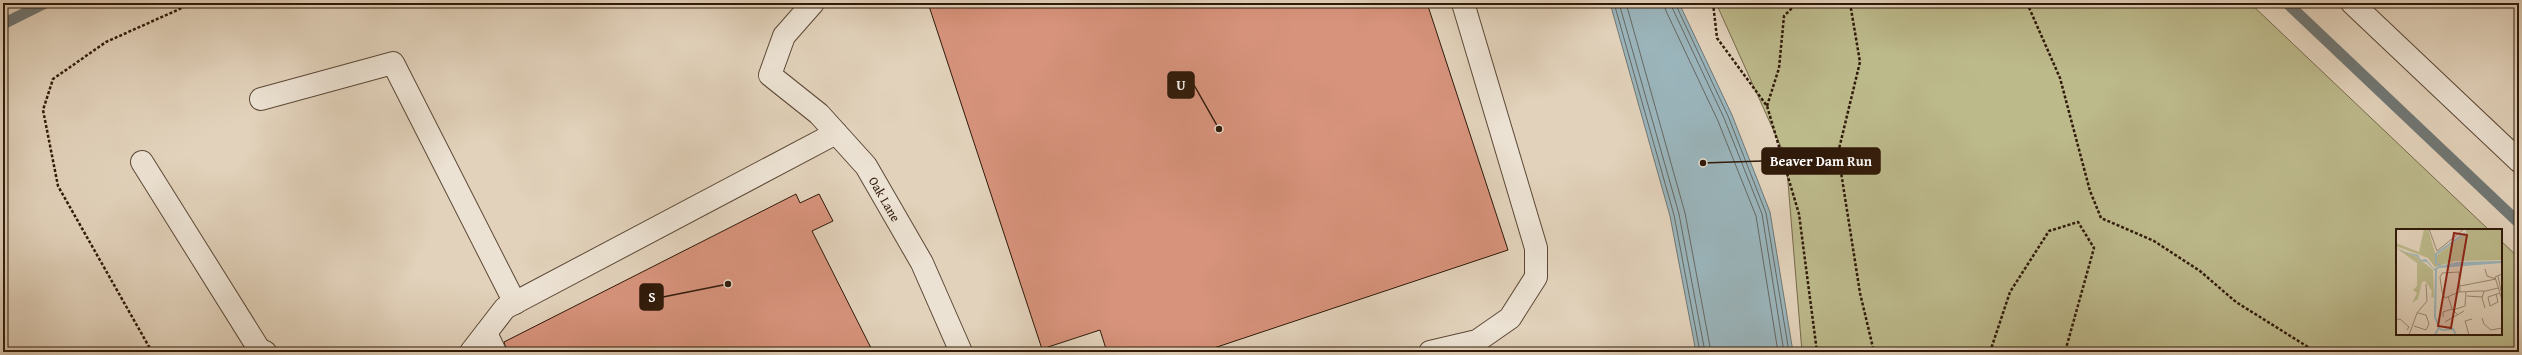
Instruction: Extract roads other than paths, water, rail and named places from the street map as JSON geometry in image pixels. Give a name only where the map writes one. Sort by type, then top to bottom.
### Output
[{"type":"street","name":"Oak Lane","points":[[813,3],[784,36],[770,75],[819,114],[866,166],[922,262],[962,352]]},
{"type":"street","points":[[1430,352],[1477,341],[1510,318],[1536,277],[1536,248],[1463,3]]},
{"type":"street","points":[[2352,3],[2519,161]]},
{"type":"street","points":[[261,98],[393,63],[515,302]]},
{"type":"street","points":[[470,352],[505,308],[515,302],[836,133]]},
{"type":"street","points":[[142,162],[259,349],[265,352]]},
{"type":"street","points":[[486,333],[496,352]]},
{"type":"water","points":[[1610,3],[1679,3],[1732,115],[1770,212],[1793,352],[1696,352],[1670,216]]},
{"type":"waterway","points":[[3,24],[45,3]]},
{"type":"waterway","points":[[2287,3],[2519,223]]},
{"type":"place","name":"U","points":[[1219,129]]},
{"type":"place","name":"Beaver Dam Run","points":[[1703,163]]},
{"type":"place","name":"S","points":[[728,284]]}]
